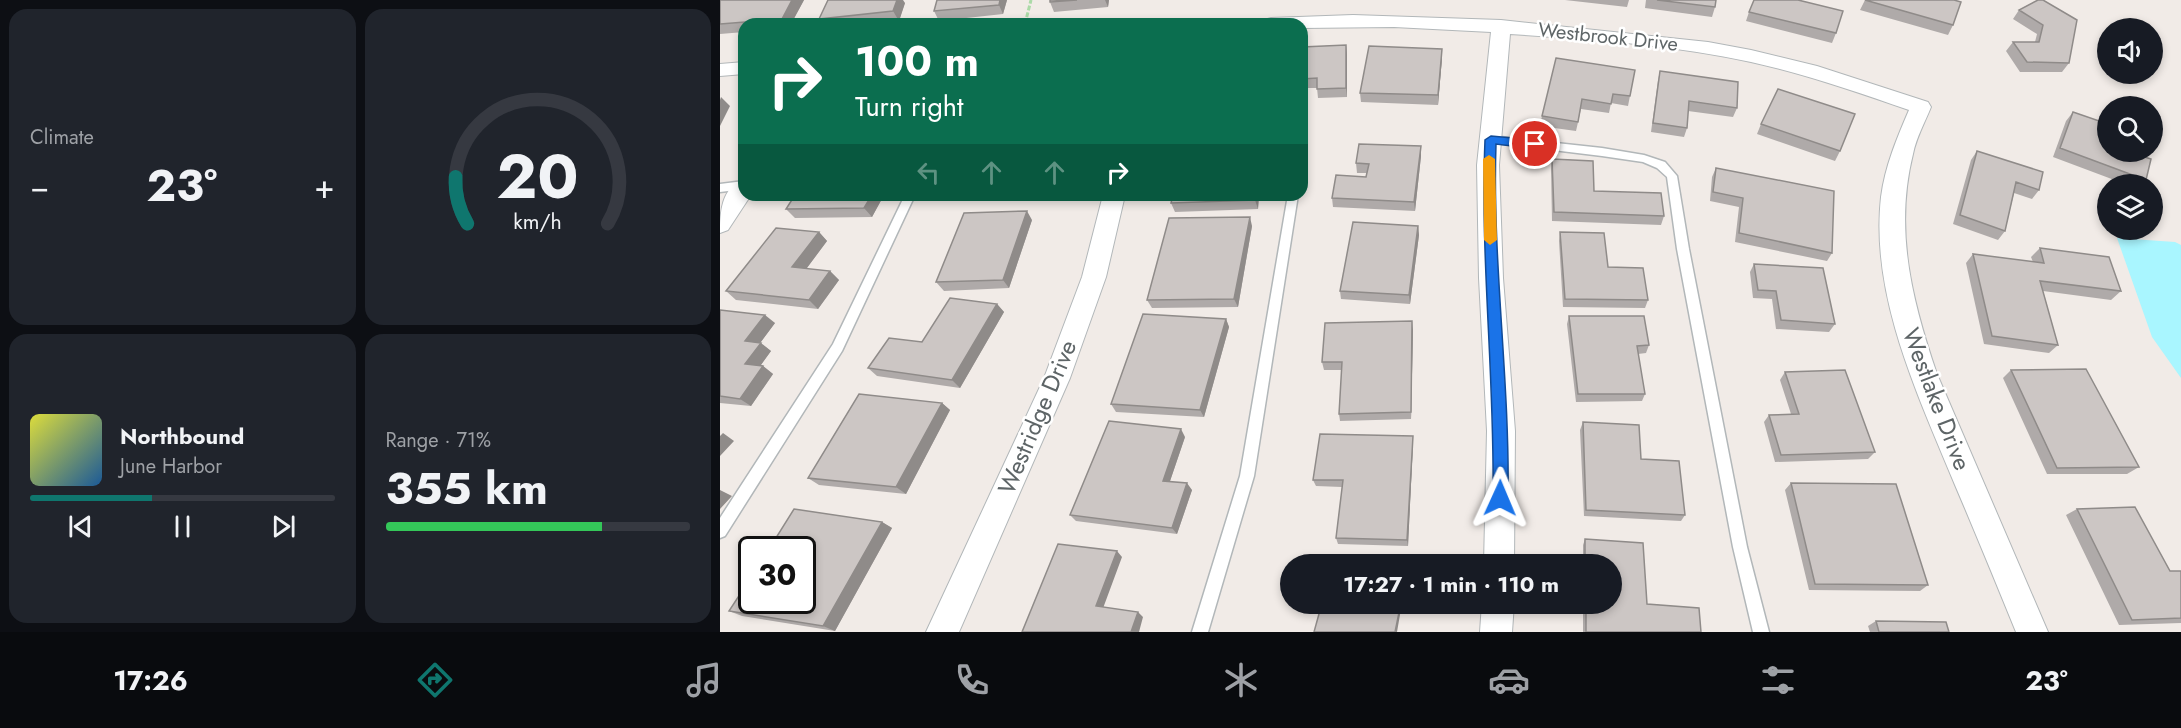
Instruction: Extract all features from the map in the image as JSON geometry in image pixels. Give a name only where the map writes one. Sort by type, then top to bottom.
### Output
[{"type":"street","name":"Westbrook Drive","points":[[1308,22],[1419,21],[1501,26],[1695,46],[1771,60],[1850,82],[1921,107],[1913,121]]},
{"type":"street","points":[[1499,554],[1502,431],[1491,278],[1488,165],[1501,26]]},
{"type":"street","points":[[720,70],[738,68]]},
{"type":"street","name":"Westlake Drive","points":[[1913,121],[1895,171],[1890,225],[1898,288],[1917,359],[2032,632]]},
{"type":"street","points":[[720,224],[738,196]]},
{"type":"street","name":"Westridge Drive","points":[[942,632],[1057,378],[1094,277],[1113,201]]},
{"type":"street","points":[[1496,632],[1497,614]]},
{"type":"lane","points":[[1491,140],[1644,159],[1661,165],[1672,176],[1683,249],[1740,547],[1761,632]]},
{"type":"lane","points":[[720,188],[738,187]]},
{"type":"lane","points":[[720,531],[838,347],[907,201]]},
{"type":"lane","points":[[1200,632],[1247,476],[1292,201]]},
{"type":"path","points":[[1026,18],[1031,0]]},
{"type":"water","points":[[2118,240],[2175,242],[2181,245],[2181,378],[2152,337]]},
{"type":"building","points":[[720,0],[792,0],[783,18],[738,18],[738,23],[720,24]]},
{"type":"building","points":[[828,0],[897,0],[893,11],[819,18]]},
{"type":"building","points":[[937,0],[1000,0],[999,5],[934,11]]},
{"type":"building","points":[[1050,0],[1077,0],[1050,2]]},
{"type":"building","points":[[1657,0],[1716,0],[1715,7]]},
{"type":"building","points":[[1754,0],[1798,0],[1843,11],[1836,33],[1749,12]]},
{"type":"building","points":[[1865,0],[1954,0],[1961,2],[1953,25]]},
{"type":"building","points":[[2038,0],[2043,0],[2077,20],[2069,63],[2027,62],[2013,42],[2039,42],[2043,25],[2019,10]]},
{"type":"building","points":[[1346,45],[1346,88],[1317,89],[1317,78],[1308,79],[1308,47]]},
{"type":"building","points":[[1369,46],[1442,49],[1438,95],[1360,93]]},
{"type":"building","points":[[1556,58],[1635,70],[1630,96],[1613,94],[1611,104],[1582,99],[1578,122],[1542,116]]},
{"type":"building","points":[[1660,71],[1738,82],[1737,108],[1689,101],[1687,128],[1653,123]]},
{"type":"building","points":[[1778,89],[1855,114],[1840,151],[1761,124]]},
{"type":"building","points":[[2073,112],[2097,120],[2097,162],[2060,148]]},
{"type":"building","points":[[1359,144],[1421,146],[1414,202],[1332,198],[1336,175],[1366,177],[1369,164],[1356,163]]},
{"type":"building","points":[[1977,151],[2043,172],[2039,190],[2016,182],[2005,231],[1960,215]]},
{"type":"building","points":[[1552,159],[1593,161],[1594,191],[1661,193],[1664,216],[1554,212]]},
{"type":"building","points":[[2098,162],[2150,162],[2147,174],[2130,174]]},
{"type":"building","points":[[1716,168],[1834,191],[1832,253],[1739,233],[1743,198],[1713,192]]},
{"type":"building","points":[[791,201],[868,201],[864,208],[786,209]]},
{"type":"building","points":[[1172,201],[1227,201],[1171,203]]},
{"type":"building","points":[[1027,211],[1003,280],[936,282],[964,213]]},
{"type":"building","points":[[1250,217],[1234,299],[1147,300],[1169,218]]},
{"type":"building","points":[[1353,222],[1418,226],[1409,295],[1340,291]]},
{"type":"building","points":[[776,228],[819,232],[792,267],[830,271],[809,300],[726,291]]},
{"type":"building","points":[[1560,232],[1604,233],[1608,267],[1643,268],[1648,300],[1565,299]]},
{"type":"building","points":[[2040,248],[2109,257],[2121,291],[2040,281],[2058,345],[1992,336],[1973,254],[2044,263]]},
{"type":"building","points":[[1754,264],[1823,268],[1835,324],[1781,320],[1776,291],[1758,290]]},
{"type":"building","points":[[950,298],[997,304],[952,380],[868,368],[889,338],[922,342]]},
{"type":"building","points":[[720,310],[765,315],[745,341],[761,343],[745,364],[763,366],[740,399],[720,396]]},
{"type":"building","points":[[1143,314],[1226,319],[1200,410],[1111,404]]},
{"type":"building","points":[[1569,316],[1644,316],[1649,345],[1637,346],[1645,394],[1578,394]]},
{"type":"building","points":[[1412,321],[1411,412],[1339,414],[1342,362],[1322,362],[1325,323]]},
{"type":"building","points":[[2086,369],[2139,467],[2057,468],[2011,370]]},
{"type":"building","points":[[1845,370],[1875,452],[1781,455],[1769,415],[1799,414],[1785,372]]},
{"type":"building","points":[[859,394],[942,403],[896,487],[808,478]]},
{"type":"building","points":[[1109,421],[1181,429],[1163,481],[1187,483],[1172,528],[1070,515]]},
{"type":"building","points":[[1583,422],[1639,425],[1641,459],[1679,461],[1685,515],[1586,510]]},
{"type":"building","points":[[1320,434],[1413,436],[1407,540],[1336,538],[1343,480],[1313,480]]},
{"type":"building","points":[[1791,483],[1896,484],[1928,585],[1815,584]]},
{"type":"building","points":[[2135,507],[2170,571],[2181,571],[2181,618],[2132,620],[2077,509]]},
{"type":"building","points":[[794,509],[882,522],[823,626],[748,614],[816,614],[816,536],[777,536]]},
{"type":"building","points":[[1585,539],[1643,543],[1647,604],[1699,608],[1701,632],[1586,632],[1586,614],[1622,614],[1622,554],[1585,554]]},
{"type":"building","points":[[1058,544],[1117,551],[1096,606],[1138,612],[1131,632],[1022,632]]},
{"type":"building","points":[[738,597],[738,612],[729,611]]},
{"type":"building","points":[[1319,614],[1399,614],[1395,632],[1314,632]]},
{"type":"building","points":[[1876,621],[1946,622],[1949,632],[1879,632]]},
{"type":"slow traffic","points":[[1489,159],[1490,240]]},
{"type":"route","points":[[1500,498],[1502,431],[1491,278],[1488,165],[1491,140],[1535,144]]}]
